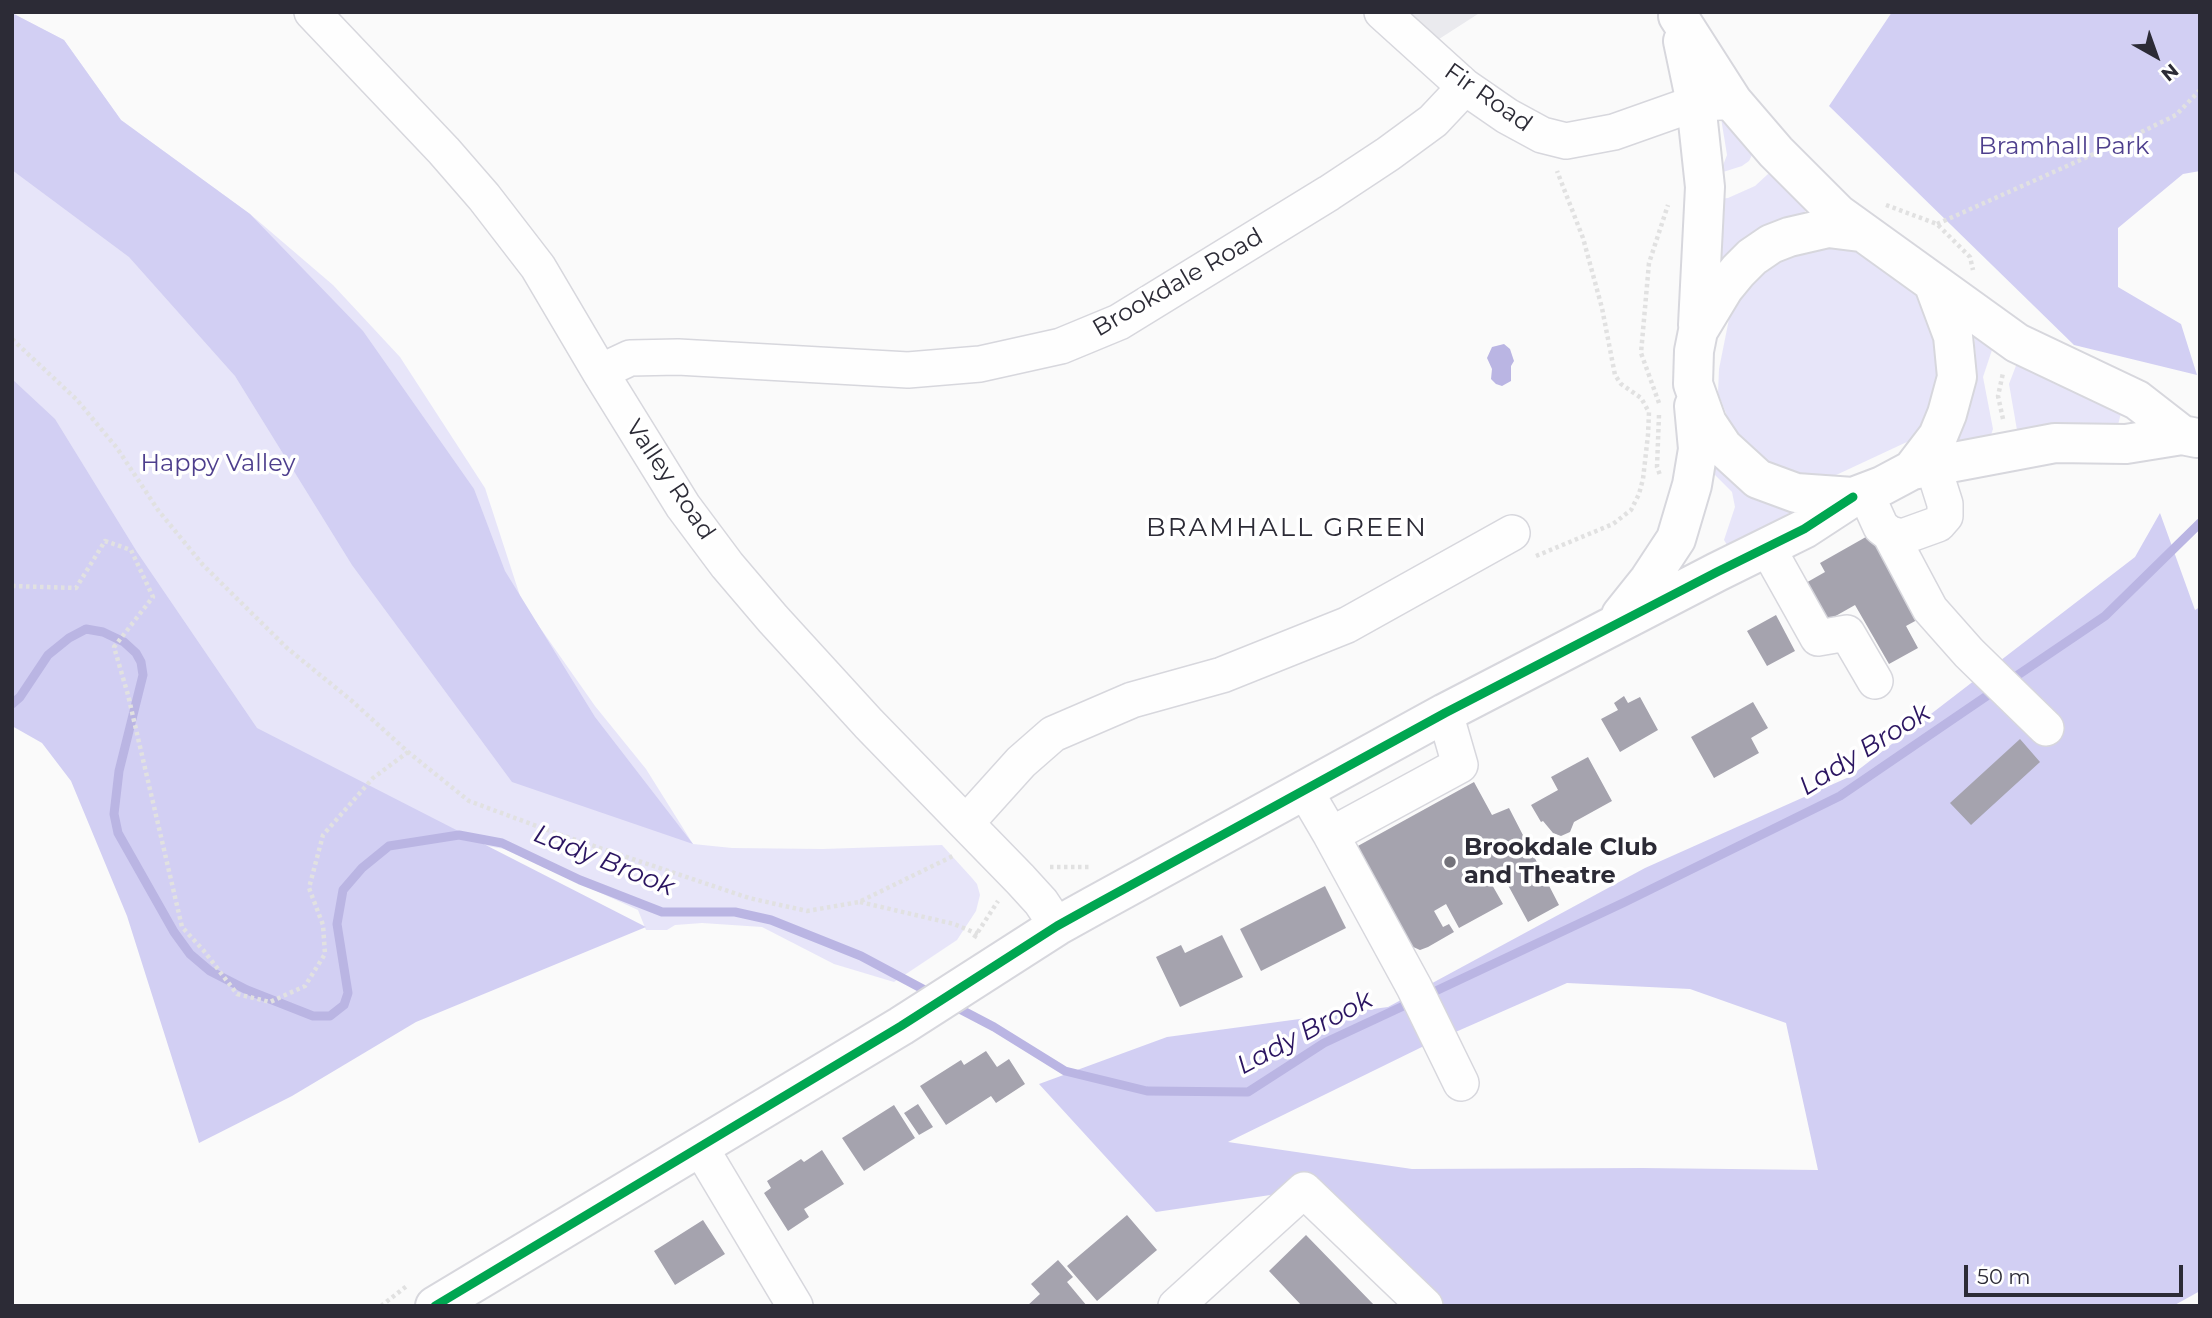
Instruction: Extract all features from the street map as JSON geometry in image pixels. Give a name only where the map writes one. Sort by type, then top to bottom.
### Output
[{"type":"main road","points":[[1677,14],[1715,102],[1776,152],[1838,214],[1871,217],[1902,258],[1934,285],[2017,342],[2137,400],[2194,432]]},
{"type":"main road","points":[[1613,625],[1649,580],[1676,539],[1692,485],[1698,449],[1693,384],[1694,351],[1698,331],[1704,187],[1715,102]]},
{"type":"main road","points":[[1698,331],[1724,288],[1738,271],[1771,244],[1871,217]]},
{"type":"main road","points":[[1923,468],[1947,414],[1957,377],[1953,336],[1934,285]]},
{"type":"main road","points":[[1693,384],[1707,423],[1723,447],[1758,479],[1796,493],[1859,494]]},
{"type":"main road","points":[[435,1306],[901,1026],[975,959],[1057,926],[1446,713],[1804,529],[1859,494],[1923,468],[2009,450],[2055,443],[2126,444],[2194,432]]},
{"type":"street","name":"Valley Road","points":[[312,12],[436,141],[538,267],[683,506],[727,565],[869,724],[1041,902],[1057,926]]},
{"type":"street","name":"Fir Road","points":[[1382,12],[1465,87],[1507,116],[1542,135],[1566,141],[1614,132],[1715,102]]},
{"type":"street","name":"Brookdale Road","points":[[600,372],[630,358],[678,357],[908,370],[980,364],[1060,346],[1119,322],[1329,193],[1388,155],[1433,121],[1465,87]]},
{"type":"street","points":[[1859,494],[1881,527],[1890,534],[1902,537],[1938,524],[1945,516],[1945,504],[1923,468]]},
{"type":"street","points":[[966,823],[1021,762],[1053,734],[1132,700],[1222,675],[1347,625],[1512,533]]},
{"type":"street","points":[[1890,534],[1930,609],[2002,686],[2046,728]]},
{"type":"street","points":[[1767,547],[1818,638],[1847,633],[1875,681]]},
{"type":"street","points":[[1331,835],[1460,765],[1446,713]]},
{"type":"street","points":[[1304,789],[1414,987],[1461,1083]]},
{"type":"street","points":[[700,1147],[794,1306]]},
{"type":"street","points":[[1187,1302],[1304,1190],[1425,1306]]},
{"type":"path","points":[[1871,217],[1937,224],[2176,115],[2200,90]]},
{"type":"path","points":[[1512,533],[1527,559],[1613,524],[1631,510],[1639,494],[1645,469],[1649,412],[1641,398],[1621,384],[1615,375],[1602,308],[1583,238],[1542,135]]},
{"type":"path","points":[[1671,198],[1649,263],[1641,353],[1659,400],[1658,473],[1669,481],[1692,485]]},
{"type":"path","points":[[1937,224],[1970,257],[1976,281]]},
{"type":"path","points":[[12,339],[77,400],[117,448],[158,510],[203,565],[287,648],[352,701],[408,752],[470,801],[561,835],[749,898],[807,911],[859,902],[954,857]]},
{"type":"path","points":[[2009,450],[1998,396],[2005,369],[2017,342]]},
{"type":"path","points":[[1647,438],[1658,439]]},
{"type":"path","points":[[12,586],[76,588],[105,541],[131,550],[153,597],[114,647],[128,695],[182,927],[237,994],[270,1002],[305,985],[325,954],[323,925],[309,888],[323,835],[373,778],[408,752]]},
{"type":"path","points":[[975,959],[1000,900]]},
{"type":"path","points":[[859,902],[954,924]]},
{"type":"shaded area","points":[[1402,12],[1481,12],[1436,41]]},
{"type":"shaded area","points":[[1504,344],[1510,349],[1514,361],[1511,366],[1511,381],[1502,386],[1491,379],[1492,369],[1487,358],[1492,347]]},
{"type":"green space","name":"Bramhall Park","points":[[1892,12],[2200,12],[2200,171],[2183,174],[2118,228],[2118,287],[2181,324],[2197,375],[2074,345],[1829,106]]},
{"type":"green space","name":"Happy Valley","points":[[12,13],[64,40],[121,120],[250,214],[333,285],[400,357],[485,488],[522,602],[595,706],[646,769],[693,844],[732,848],[823,849],[942,845],[977,884],[980,895],[976,911],[957,940],[894,982],[834,964],[762,927],[702,923],[675,925],[667,930],[646,930],[638,910],[504,849],[460,841],[113,755],[12,726]]},
{"type":"green space","points":[[12,13],[64,40],[121,120],[250,214],[363,331],[474,489],[505,571],[595,717],[693,844],[512,782],[352,565],[235,376],[129,257],[12,170]]},
{"type":"green space","points":[[1721,118],[1752,148],[1752,155],[1742,166],[1720,173],[1727,155]]},
{"type":"green space","points":[[1768,174],[1774,175],[1806,210],[1803,214],[1787,218],[1718,266],[1719,199],[1728,198],[1755,186]]},
{"type":"green space","points":[[1857,247],[1924,300],[1948,356],[1924,429],[1909,441],[1834,476],[1803,476],[1774,465],[1750,449],[1729,421],[1718,393],[1719,369],[1731,309],[1741,287],[1791,248]]},
{"type":"green space","points":[[1974,331],[1995,341],[1983,377],[1993,429],[1990,438],[1955,447],[1974,392]]},
{"type":"green space","points":[[2017,363],[2123,405],[2117,429],[2080,425],[2017,430],[2009,384]]},
{"type":"green space","points":[[12,379],[55,419],[137,552],[257,728],[646,927],[416,1022],[292,1096],[199,1143],[127,916],[71,781],[42,743],[12,726]]},
{"type":"green space","points":[[1714,464],[1793,511],[1729,548],[1724,540],[1735,507],[1732,492],[1712,472]]},
{"type":"green space","points":[[2160,513],[2195,610],[2200,607],[2200,1291],[2173,1306],[1425,1306],[1304,1190],[1156,1212],[1039,1084],[1167,1037],[1388,1007],[1645,868],[1849,777],[2135,557]],"holes":[[[1567,983],[1690,989],[1786,1023],[1818,1170],[1412,1169],[1228,1142],[1426,1045]]]},
{"type":"building","points":[[1880,529],[1928,614],[1906,626],[1918,648],[1889,664],[1855,605],[1818,626],[1797,588],[1825,572],[1820,563]]},
{"type":"building","points":[[1776,615],[1795,651],[1767,666],[1747,631]]},
{"type":"building","points":[[1624,696],[1628,703],[1640,697],[1658,730],[1620,752],[1601,719],[1618,710],[1614,703]]},
{"type":"building","points":[[1753,702],[1768,728],[1751,738],[1759,753],[1714,778],[1691,737]]},
{"type":"building","points":[[2020,739],[2040,762],[1971,825],[1950,803]]},
{"type":"building","points":[[1588,757],[1612,801],[1574,822],[1570,832],[1561,836],[1553,833],[1541,822],[1531,805],[1558,790],[1551,777]]},
{"type":"building","name":"Brookdale Club and Theatre","points":[[1474,782],[1492,815],[1509,808],[1559,905],[1528,922],[1503,876],[1491,883],[1503,904],[1459,928],[1446,904],[1434,911],[1443,927],[1449,924],[1454,932],[1420,950],[1411,946],[1356,847]]},
{"type":"building","points":[[1325,886],[1346,928],[1261,971],[1240,929]]},
{"type":"building","points":[[1222,935],[1243,977],[1180,1007],[1156,957],[1181,945],[1185,953]]},
{"type":"building","points":[[986,1051],[997,1067],[1009,1059],[1025,1084],[996,1103],[991,1096],[946,1125],[920,1086],[961,1060],[964,1065]]},
{"type":"building","points":[[918,1104],[933,1127],[919,1135],[904,1113]]},
{"type":"building","points":[[894,1105],[915,1138],[864,1171],[842,1138]]},
{"type":"building","points":[[822,1150],[844,1184],[804,1209],[809,1217],[788,1231],[764,1193],[771,1188],[767,1181],[801,1159],[804,1162]]},
{"type":"building","points":[[1127,1215],[1157,1250],[1097,1301],[1067,1266]]},
{"type":"building","points":[[703,1220],[725,1254],[675,1285],[654,1251]]},
{"type":"building","points":[[1306,1235],[1375,1306],[1302,1306],[1269,1271]]},
{"type":"building","points":[[1058,1260],[1073,1277],[1067,1282],[1087,1306],[1027,1306],[1040,1294],[1031,1284]]},
{"type":"waterway","name":"Lady Brook","points":[[2009,681],[2105,616],[2200,523]]},
{"type":"waterway","name":"Lady Brook","points":[[12,704],[20,697],[48,655],[69,638],[86,629],[103,632],[124,642],[136,653],[143,675],[119,771],[114,814],[118,833],[174,932],[190,954],[210,971],[247,990],[313,1016],[330,1016],[344,1005],[348,993],[337,924],[343,890],[362,868],[389,846],[459,835],[502,843],[580,880],[662,912],[735,912],[771,920],[861,956],[934,995]]},
{"type":"waterway","name":"Lady Brook","points":[[1425,996],[1625,902],[1840,796],[1997,689]]},
{"type":"waterway","name":"Lady Brook","points":[[952,1005],[994,1027],[1065,1071],[1147,1091],[1248,1092],[1324,1043],[1412,1002]]},
{"type":"transit line","points":[[435,1306],[901,1026],[1057,926],[1445,713],[1804,529],[1853,497]]},
{"type":"place","name":"Brookdale Club and Theatre","points":[[1450,862]]},
{"type":"district","name":"BRAMHALL GREEN","points":[[1287,528]]}]
